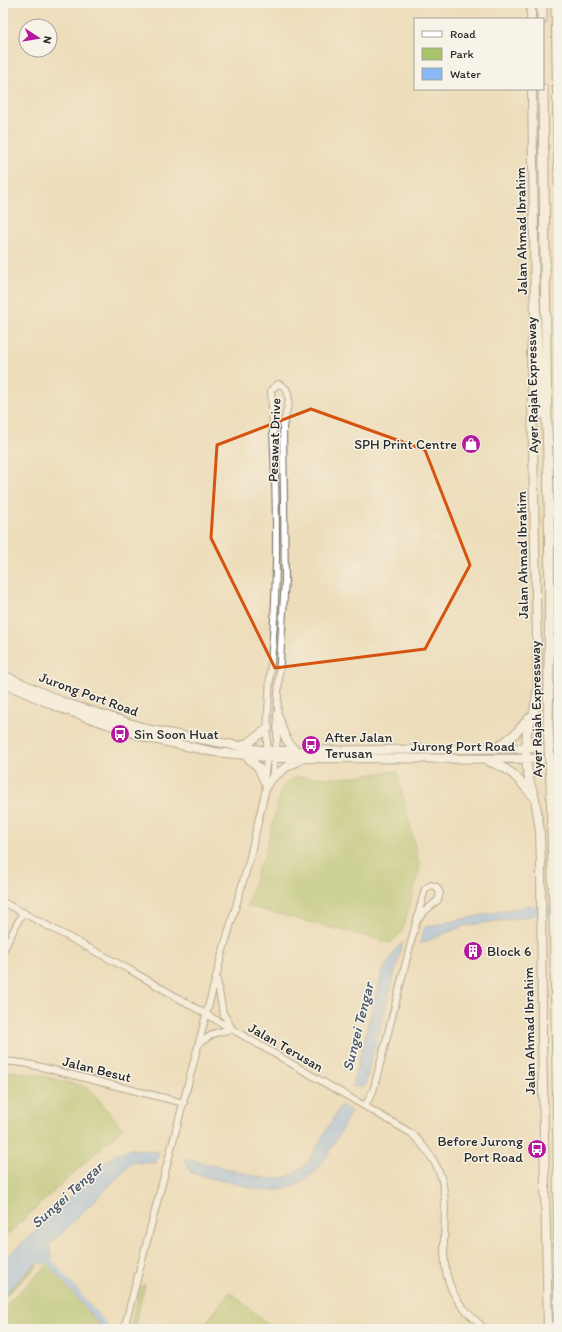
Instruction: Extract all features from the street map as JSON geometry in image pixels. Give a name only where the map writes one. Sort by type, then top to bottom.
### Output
[{"type":"highway","points":[[542,3],[542,18]]},
{"type":"highway","points":[[556,3],[559,183]]},
{"type":"highway","name":"Ayer Rajah Expressway","points":[[543,90],[546,428],[549,493],[550,658],[548,727],[554,897],[558,1329]]},
{"type":"highway","points":[[535,297],[540,408],[542,420],[546,428]]},
{"type":"main road","points":[[531,3],[531,18]]},
{"type":"main road","name":"Jalan Ahmad Ibrahim","points":[[532,90],[535,297],[531,352],[538,688],[534,712],[527,730],[526,759],[529,780],[535,798],[540,832],[542,897],[542,1059],[548,1329]]},
{"type":"main road","name":"Jurong Port Road","points":[[3,675],[63,702],[151,730],[240,746],[271,754],[302,758],[484,760],[559,759]]},
{"type":"main road","name":"Jurong Port Road","points":[[3,684],[60,708],[148,738],[215,752],[246,756],[296,751],[559,748]]},
{"type":"main road","points":[[497,748],[518,732],[534,712]]},
{"type":"main road","points":[[278,716],[283,733],[296,751]]},
{"type":"main road","points":[[240,746],[251,741],[268,728]]},
{"type":"main road","points":[[246,756],[258,767],[265,784]]},
{"type":"main road","points":[[272,778],[302,758]]},
{"type":"main road","points":[[484,760],[513,773],[535,798]]},
{"type":"street","name":"Pesawat Drive","points":[[278,384],[287,390],[289,400],[283,427],[285,578],[278,716],[271,754],[268,728],[275,600],[276,546],[272,390],[278,384]]},
{"type":"street","points":[[265,784],[272,778],[271,754]]},
{"type":"street","points":[[125,1327],[206,1015],[249,861],[271,754]]},
{"type":"street","points":[[365,1106],[373,1090],[416,922],[425,889],[431,886],[437,887],[440,893],[438,900],[424,912],[416,922]]},
{"type":"street","name":"Jalan Terusan","points":[[3,902],[130,970],[411,1133],[433,1158],[442,1176],[445,1200],[444,1263],[447,1278],[460,1304],[485,1329]]},
{"type":"street","points":[[3,950],[23,912]]},
{"type":"street","points":[[199,1043],[215,1033],[232,1029],[223,1013],[216,978]]},
{"type":"street","name":"Jalan Besut","points":[[3,1062],[23,1063],[41,1067],[184,1103]]},
{"type":"highlighted area","points":[[311,409],[425,450],[470,565],[425,649],[275,668],[211,538],[217,445]]},
{"type":"green space","points":[[397,771],[420,868],[402,932],[391,943],[247,906],[258,868],[264,858],[282,788],[289,781],[297,777],[342,778]]},
{"type":"green space","points":[[12,1071],[39,1075],[89,1088],[122,1128],[8,1234],[3,1229],[3,1072]]},
{"type":"green space","points":[[35,1264],[37,1267],[3,1298],[3,1295]]},
{"type":"green space","points":[[48,1265],[103,1329],[3,1329],[3,1307]]},
{"type":"green space","points":[[145,1284],[134,1329],[130,1329],[140,1288]]},
{"type":"green space","points":[[230,1292],[274,1329],[201,1329]]},
{"type":"water","points":[[531,905],[532,916],[463,926],[420,944],[425,927]]},
{"type":"water","points":[[403,942],[364,1087],[352,1086],[382,973],[395,950]]},
{"type":"water","points":[[341,1105],[351,1111],[335,1141],[318,1168],[295,1186],[279,1190],[261,1190],[191,1173],[184,1158],[267,1179],[285,1177],[295,1173],[309,1160]]},
{"type":"water","points":[[132,1149],[159,1152],[156,1163],[133,1162],[49,1246],[52,1259],[48,1263],[35,1264],[3,1295],[3,1262],[114,1154]]},
{"type":"waterway","points":[[519,912],[559,910]]},
{"type":"waterway","points":[[45,1256],[107,1329]]},
{"type":"place","name":"SPH Print Centre","points":[[471,444]]},
{"type":"place","name":"Sin Soon Huat","points":[[120,734]]},
{"type":"place","name":"After Jalan Terusan","points":[[311,745]]},
{"type":"place","name":"Block 6","points":[[473,951]]},
{"type":"place","name":"Before Jurong Port Road","points":[[537,1149]]},
{"type":"water label","name":"Sungei Tengar","points":[[358,1027]]},
{"type":"water label","name":"Sungei Tengar","points":[[67,1195]]}]
